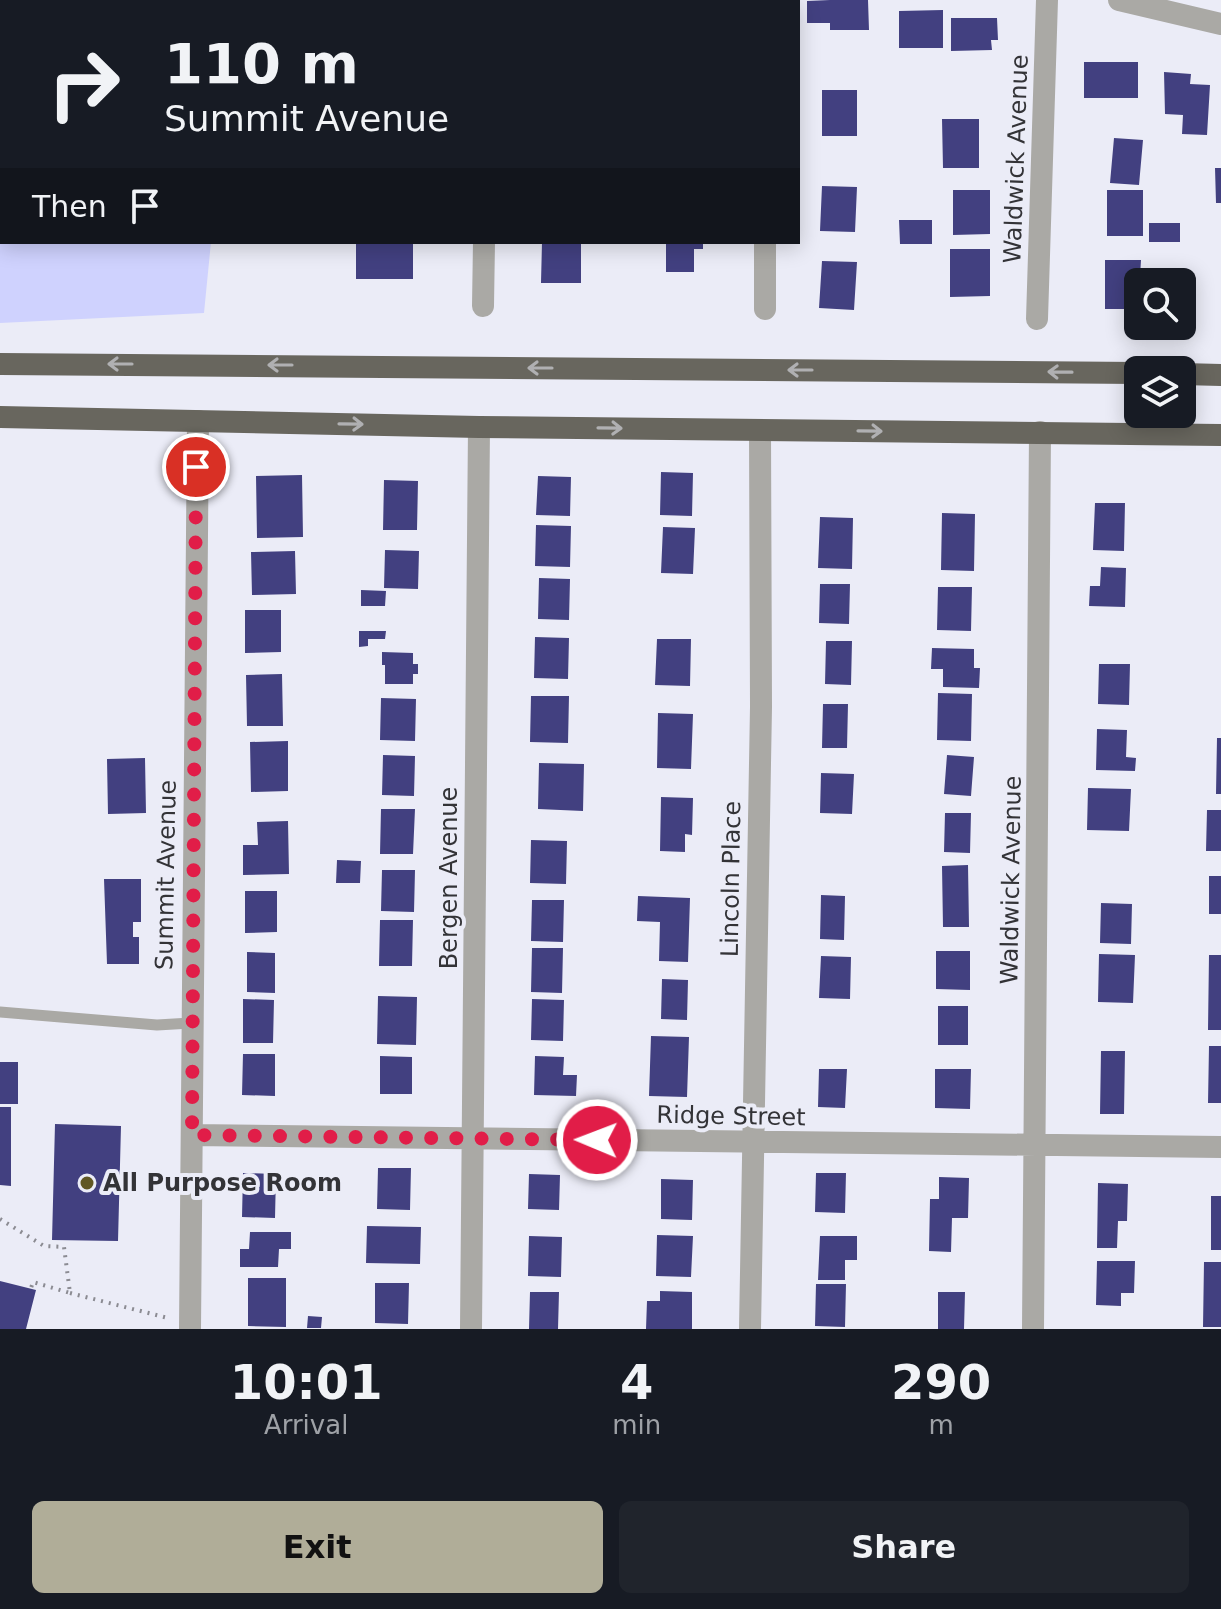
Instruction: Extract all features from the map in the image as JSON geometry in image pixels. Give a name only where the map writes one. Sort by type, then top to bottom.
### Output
[{"type":"highway","points":[[0,364],[1124,373]]},
{"type":"highway","points":[[1196,374],[1221,375]]},
{"type":"highway","points":[[0,417],[479,427],[1221,435]]},
{"type":"street","name":"Waldwick Avenue","points":[[1037,319],[1047,0]]},
{"type":"street","points":[[1119,0],[1221,24]]},
{"type":"street","points":[[483,306],[484,244]]},
{"type":"street","points":[[765,244],[765,309]]},
{"type":"street","name":"Summit Avenue","points":[[190,1326],[198,421]]},
{"type":"street","name":"Bergen Avenue","points":[[471,1329],[479,427]]},
{"type":"street","name":"Lincoln Place","points":[[750,1329],[761,707],[760,430]]},
{"type":"street","name":"Waldwick Avenue","points":[[1033,1329],[1040,432]]},
{"type":"street","name":"Ridge Street","points":[[192,1135],[1221,1147]]},
{"type":"lane","points":[[0,1012],[157,1025],[191,1023]]},
{"type":"path","points":[[0,1219],[44,1246],[64,1247],[70,1293]]},
{"type":"path","points":[[31,1288],[33,1282],[190,1326]]},
{"type":"shaded area","points":[[0,244],[211,244],[204,313],[0,323]]},
{"type":"building","points":[[868,0],[869,30],[830,30],[830,23],[807,23],[807,1]]},
{"type":"building","points":[[943,10],[943,48],[899,48],[899,11]]},
{"type":"building","points":[[951,18],[997,18],[998,40],[991,40],[992,50],[951,51]]},
{"type":"building","points":[[1084,62],[1138,62],[1138,98],[1084,98]]},
{"type":"building","points":[[1164,72],[1191,74],[1190,84],[1210,85],[1207,135],[1182,134],[1183,115],[1165,114]]},
{"type":"building","points":[[822,90],[857,90],[857,136],[822,136]]},
{"type":"building","points":[[942,119],[979,119],[979,168],[943,168]]},
{"type":"building","points":[[1114,138],[1143,140],[1139,185],[1110,183]]},
{"type":"building","points":[[1215,168],[1221,168],[1221,203],[1216,203]]},
{"type":"building","points":[[822,186],[857,187],[855,232],[820,231]]},
{"type":"building","points":[[953,190],[990,190],[990,234],[953,235]]},
{"type":"building","points":[[1107,190],[1143,190],[1143,236],[1107,236]]},
{"type":"building","points":[[899,220],[932,220],[932,244],[900,244]]},
{"type":"building","points":[[1149,223],[1180,223],[1180,242],[1149,242]]},
{"type":"building","points":[[356,244],[413,244],[413,279],[356,279]]},
{"type":"building","points":[[542,244],[581,244],[581,283],[541,283]]},
{"type":"building","points":[[666,244],[703,244],[703,249],[694,249],[694,272],[666,272]]},
{"type":"building","points":[[950,249],[990,249],[990,296],[950,297]]},
{"type":"building","points":[[1105,260],[1141,260],[1141,268],[1124,268],[1124,309],[1105,309]]},
{"type":"building","points":[[822,261],[857,262],[854,310],[819,308]]},
{"type":"building","points":[[661,472],[693,473],[692,516],[660,515]]},
{"type":"building","points":[[302,475],[303,537],[257,538],[256,476]]},
{"type":"building","points":[[538,476],[571,477],[570,516],[536,515]]},
{"type":"building","points":[[384,480],[418,481],[417,530],[383,530]]},
{"type":"building","points":[[1095,503],[1125,503],[1124,551],[1093,550]]},
{"type":"building","points":[[942,513],[975,514],[974,571],[941,570]]},
{"type":"building","points":[[820,517],[853,518],[852,569],[818,568]]},
{"type":"building","points":[[536,525],[571,526],[570,567],[535,566]]},
{"type":"building","points":[[663,527],[695,528],[693,574],[661,573]]},
{"type":"building","points":[[385,550],[419,551],[418,589],[384,588]]},
{"type":"building","points":[[295,551],[296,594],[252,595],[251,552]]},
{"type":"building","points":[[1101,567],[1126,568],[1125,607],[1089,606],[1090,586],[1100,586]]},
{"type":"building","points":[[539,578],[570,579],[569,620],[538,619]]},
{"type":"building","points":[[820,584],[850,584],[849,624],[819,623]]},
{"type":"building","points":[[938,587],[972,587],[971,631],[937,630]]},
{"type":"building","points":[[361,590],[386,591],[385,606],[361,606]]},
{"type":"building","points":[[245,610],[281,610],[281,652],[245,653]]},
{"type":"building","points":[[359,631],[386,631],[385,639],[368,639],[368,646],[359,647]]},
{"type":"building","points":[[535,637],[569,638],[568,679],[534,678]]},
{"type":"building","points":[[657,639],[691,639],[690,686],[655,685]]},
{"type":"building","points":[[826,641],[852,641],[851,685],[825,684]]},
{"type":"building","points":[[932,648],[974,649],[974,668],[980,668],[979,688],[943,687],[943,669],[931,669]]},
{"type":"building","points":[[382,652],[413,653],[413,664],[418,664],[418,674],[413,674],[413,684],[385,684]]},
{"type":"building","points":[[1099,664],[1130,664],[1129,705],[1098,704]]},
{"type":"building","points":[[282,674],[283,726],[247,726],[246,675]]},
{"type":"building","points":[[938,693],[972,694],[971,741],[937,740]]},
{"type":"building","points":[[531,696],[569,696],[568,743],[530,742]]},
{"type":"building","points":[[381,698],[416,699],[415,741],[380,740]]},
{"type":"building","points":[[823,704],[848,704],[847,748],[822,748]]},
{"type":"building","points":[[658,713],[693,714],[691,769],[657,768]]},
{"type":"building","points":[[1097,729],[1127,730],[1126,757],[1136,758],[1135,771],[1096,770]]},
{"type":"building","points":[[1217,738],[1221,738],[1221,794],[1216,794]]},
{"type":"building","points":[[288,741],[288,791],[251,792],[250,742]]},
{"type":"building","points":[[383,755],[415,756],[414,796],[382,795]]},
{"type":"building","points":[[947,755],[974,757],[971,796],[944,794]]},
{"type":"building","points":[[145,758],[146,813],[108,814],[107,759]]},
{"type":"building","points":[[539,763],[584,764],[583,811],[538,809]]},
{"type":"building","points":[[821,773],[854,774],[852,814],[820,813]]},
{"type":"building","points":[[1088,788],[1131,789],[1129,831],[1087,830]]},
{"type":"building","points":[[661,797],[693,798],[692,835],[685,834],[685,852],[660,851]]},
{"type":"building","points":[[381,809],[415,809],[413,854],[380,854]]},
{"type":"building","points":[[1207,810],[1221,810],[1221,851],[1206,851]]},
{"type":"building","points":[[945,813],[971,813],[970,853],[944,852]]},
{"type":"building","points":[[288,821],[289,874],[243,875],[243,845],[258,845],[257,822]]},
{"type":"building","points":[[531,840],[567,841],[566,884],[530,883]]},
{"type":"building","points":[[337,860],[361,861],[360,883],[336,883]]},
{"type":"building","points":[[968,865],[969,927],[943,927],[942,866]]},
{"type":"building","points":[[382,870],[415,870],[414,912],[381,911]]},
{"type":"building","points":[[1209,876],[1221,876],[1221,914],[1209,914]]},
{"type":"building","points":[[104,879],[141,879],[141,922],[133,922],[133,937],[139,937],[139,964],[107,964]]},
{"type":"building","points":[[245,891],[277,891],[277,932],[245,933]]},
{"type":"building","points":[[821,895],[845,896],[844,940],[820,939]]},
{"type":"building","points":[[638,896],[690,898],[688,962],[659,961],[660,922],[637,921]]},
{"type":"building","points":[[532,900],[564,900],[563,942],[531,941]]},
{"type":"building","points":[[1101,903],[1132,904],[1131,944],[1100,943]]},
{"type":"building","points":[[380,920],[413,920],[412,966],[379,966]]},
{"type":"building","points":[[532,948],[563,948],[562,993],[531,992]]},
{"type":"building","points":[[936,951],[970,951],[970,990],[936,989]]},
{"type":"building","points":[[247,952],[275,953],[275,993],[247,992]]},
{"type":"building","points":[[1099,954],[1135,955],[1133,1003],[1098,1002]]},
{"type":"building","points":[[1209,955],[1221,955],[1221,1030],[1208,1030]]},
{"type":"building","points":[[821,956],[851,957],[850,999],[819,998]]},
{"type":"building","points":[[662,979],[688,980],[687,1020],[661,1019]]},
{"type":"building","points":[[378,996],[417,997],[416,1045],[377,1044]]},
{"type":"building","points":[[243,999],[274,1000],[273,1043],[243,1043]]},
{"type":"building","points":[[532,999],[564,1000],[563,1041],[531,1040]]},
{"type":"building","points":[[938,1006],[968,1006],[968,1045],[938,1045]]},
{"type":"building","points":[[651,1036],[689,1037],[687,1097],[649,1096]]},
{"type":"building","points":[[1209,1046],[1221,1046],[1221,1103],[1208,1103]]},
{"type":"building","points":[[1101,1051],[1125,1051],[1124,1114],[1100,1114]]},
{"type":"building","points":[[243,1054],[275,1054],[275,1096],[242,1095]]},
{"type":"building","points":[[380,1056],[412,1057],[412,1094],[380,1094]]},
{"type":"building","points":[[535,1056],[564,1057],[563,1075],[577,1075],[576,1096],[534,1095]]},
{"type":"building","points":[[0,1062],[18,1062],[18,1104],[0,1104]]},
{"type":"building","points":[[819,1069],[847,1069],[845,1108],[818,1107]]},
{"type":"building","points":[[935,1069],[971,1069],[970,1109],[935,1108]]},
{"type":"building","points":[[0,1107],[11,1107],[11,1186],[0,1185]]},
{"type":"building","name":"All Purpose Room","points":[[55,1124],[121,1126],[118,1241],[52,1240]]},
{"type":"building","points":[[378,1168],[411,1168],[410,1210],[377,1209]]},
{"type":"building","points":[[243,1173],[276,1174],[275,1218],[242,1217]]},
{"type":"building","points":[[816,1173],[846,1173],[845,1213],[815,1212]]},
{"type":"building","points":[[529,1174],[560,1175],[559,1210],[528,1209]]},
{"type":"building","points":[[939,1177],[969,1178],[968,1218],[952,1218],[951,1252],[929,1251],[930,1199],[939,1199]]},
{"type":"building","points":[[661,1179],[693,1180],[692,1220],[661,1219]]},
{"type":"building","points":[[1098,1183],[1128,1184],[1127,1221],[1118,1221],[1117,1248],[1097,1248]]},
{"type":"building","points":[[1211,1196],[1221,1196],[1221,1250],[1211,1250]]},
{"type":"building","points":[[367,1226],[421,1227],[420,1264],[366,1263]]},
{"type":"building","points":[[250,1232],[291,1232],[291,1249],[279,1249],[278,1267],[240,1267],[240,1249],[249,1249]]},
{"type":"building","points":[[657,1235],[693,1236],[691,1277],[656,1276]]},
{"type":"building","points":[[529,1236],[562,1237],[561,1277],[528,1276]]},
{"type":"building","points":[[820,1236],[857,1236],[857,1260],[845,1260],[845,1280],[818,1280]]},
{"type":"building","points":[[1097,1261],[1135,1261],[1134,1293],[1121,1293],[1121,1306],[1096,1305]]},
{"type":"building","points":[[1204,1262],[1221,1262],[1221,1327],[1203,1327]]},
{"type":"building","points":[[248,1278],[286,1278],[286,1327],[248,1326]]},
{"type":"building","points":[[0,1281],[36,1290],[26,1329],[0,1329]]},
{"type":"building","points":[[375,1283],[409,1283],[408,1324],[375,1323]]},
{"type":"building","points":[[816,1284],[846,1284],[845,1327],[815,1326]]},
{"type":"building","points":[[660,1291],[692,1292],[692,1329],[646,1329],[647,1301],[660,1301]]},
{"type":"building","points":[[530,1292],[559,1292],[558,1329],[529,1329]]},
{"type":"building","points":[[938,1292],[965,1292],[964,1329],[938,1329]]},
{"type":"building","points":[[308,1316],[322,1317],[321,1328],[307,1328]]},
{"type":"place","name":"All Purpose Room","points":[[87,1183]]},
{"type":"route","points":[[196,467],[192,1135],[597,1140]]}]
